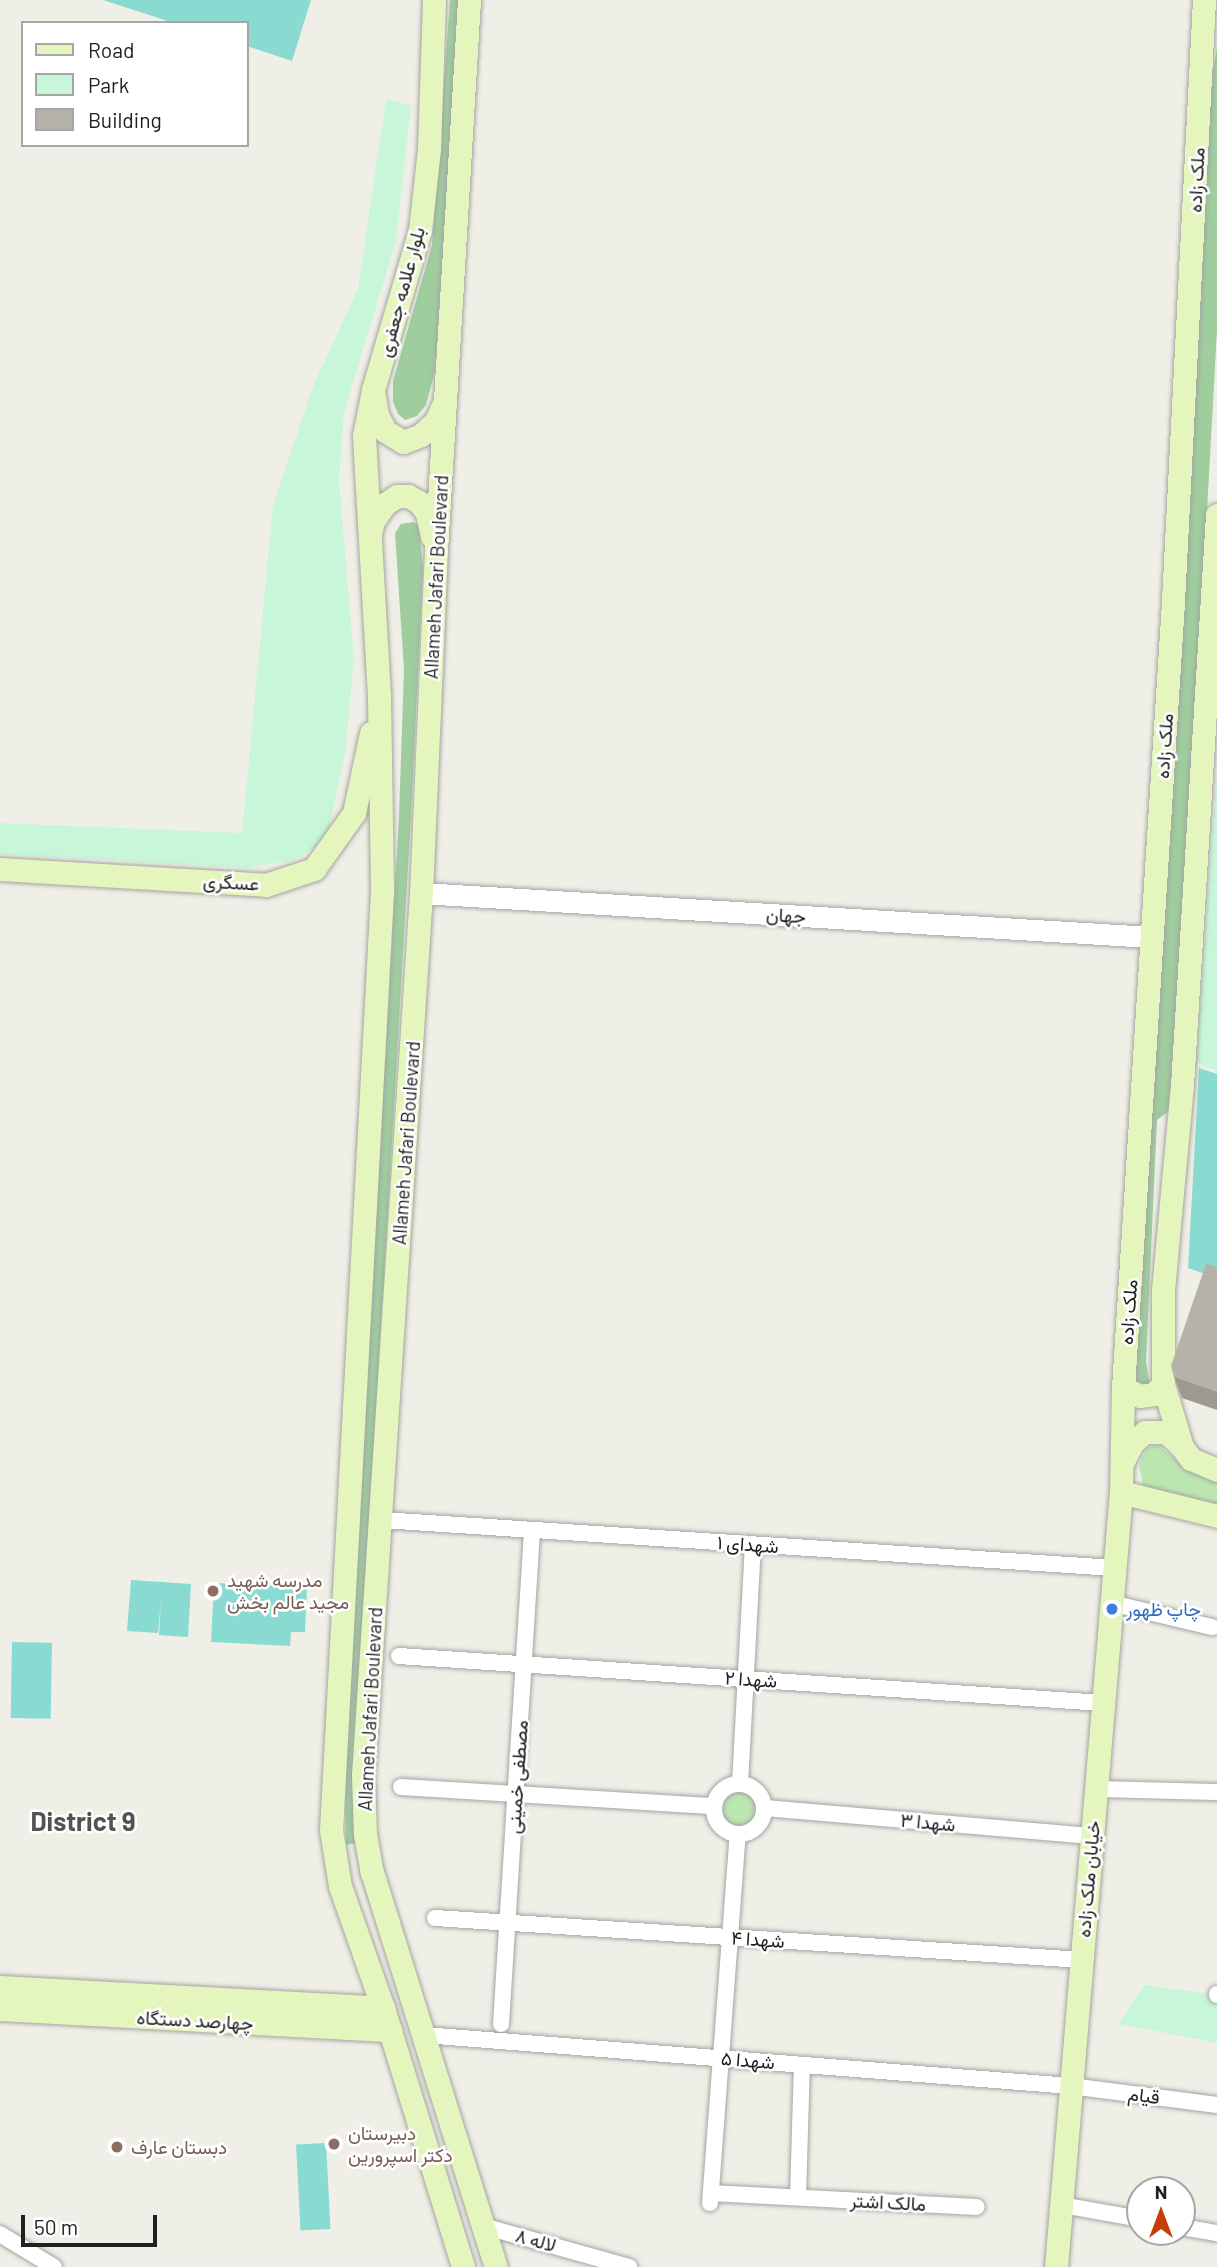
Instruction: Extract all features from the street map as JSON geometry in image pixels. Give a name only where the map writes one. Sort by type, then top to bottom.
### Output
[{"type":"main road","name":"بلوار علامه جعفری","points":[[369,540],[364,436],[373,390],[420,230],[429,149],[434,0]]},
{"type":"main road","name":"Allameh Jafari Boulevard","points":[[469,0],[436,550],[421,893],[382,1520],[363,1775],[365,1834],[380,1900],[496,2267]]},
{"type":"main road","name":"ملک زاده","points":[[1121,1492],[1123,1388],[1204,39],[1204,0]]},
{"type":"main road","points":[[1204,39],[1217,10]]},
{"type":"main road","points":[[373,390],[377,415],[385,431],[403,442],[421,435],[436,421],[447,397]]},
{"type":"main road","points":[[369,540],[373,521],[385,504],[397,496],[408,496],[419,502],[427,513],[436,550]]},
{"type":"main road","name":"ملک زاده","points":[[1182,1447],[1163,1384],[1165,1266],[1182,1085],[1217,514]]},
{"type":"main road","name":"Allameh Jafari Boulevard","points":[[369,540],[379,696],[382,892],[331,1830],[340,1886],[387,2019],[463,2267]]},
{"type":"main road","name":"عسگری","points":[[0,869],[266,885],[314,869],[354,813],[379,696]]},
{"type":"main road","points":[[1123,1388],[1140,1396],[1154,1394],[1163,1384]]},
{"type":"main road","points":[[1122,1464],[1133,1442],[1145,1432],[1166,1432],[1191,1459],[1217,1471]]},
{"type":"main road","points":[[1121,1492],[1217,1516]]},
{"type":"main road","name":"خیابان ملک زاده","points":[[1056,2267],[1121,1492]]},
{"type":"main road","name":"چهارصد دستگاه","points":[[0,1987],[387,2019]]},
{"type":"main road","name":"چهارصد دستگاه","points":[[0,2009],[387,2019]]},
{"type":"street","name":"جهان","points":[[421,893],[1151,937]]},
{"type":"street","name":"شهدای ۱","points":[[382,1520],[1114,1568]]},
{"type":"street","name":"مصطفی خمینی","points":[[502,2024],[532,1530]]},
{"type":"street","points":[[740,1784],[753,1544]]},
{"type":"street","points":[[1111,1603],[1212,1627]]},
{"type":"street","name":"شهدا ۲","points":[[399,1656],[1103,1703]]},
{"type":"street","points":[[740,1784],[759,1793],[765,1808],[764,1816],[754,1830],[738,1835],[723,1829],[714,1814],[714,1806],[721,1791],[740,1784]]},
{"type":"street","points":[[401,1787],[714,1806]]},
{"type":"street","points":[[1096,1789],[1217,1792]]},
{"type":"street","name":"شهدا ۳","points":[[765,1808],[1092,1836]]},
{"type":"street","points":[[721,2058],[738,1835]]},
{"type":"street","name":"شهدا ۴","points":[[435,1918],[1082,1960]]},
{"type":"street","name":"شهدا ۵","points":[[424,2035],[1071,2086]]},
{"type":"street","name":"مالک اشتر","points":[[721,2058],[711,2198],[798,2197],[977,2207]]},
{"type":"street","points":[[798,2197],[802,2065]]},
{"type":"street","name":"قیام","points":[[1071,2086],[1217,2105]]},
{"type":"street","points":[[1062,2205],[1126,2216]]},
{"type":"street","name":"لاله ۸","points":[[483,2226],[629,2267]]},
{"type":"street","points":[[1196,2229],[1217,2233]]},
{"type":"street","points":[[0,2234],[54,2267]]},
{"type":"green space","points":[[450,0],[461,0],[435,371],[426,405],[417,416],[405,420],[398,414],[393,402],[393,381],[432,245]]},
{"type":"green space","points":[[1217,47],[1217,330],[1201,620],[1169,1111],[1157,1120],[1146,1362],[1150,1385],[1132,1386],[1164,930],[1206,113]]},
{"type":"green space","points":[[386,99],[411,106],[396,241],[344,413],[339,480],[354,660],[345,753],[327,838],[295,860],[247,868],[0,854],[0,823],[242,833],[273,505],[314,384],[358,289]]},
{"type":"green space","points":[[413,522],[419,526],[423,568],[411,816],[355,1771],[355,1843],[346,1845],[345,1763],[399,816],[404,670],[395,533],[401,524]]},
{"type":"green space","points":[[1217,771],[1217,1071],[1196,1063]]},
{"type":"green space","points":[[1158,1445],[1186,1469],[1217,1482],[1217,1505],[1143,1486],[1139,1465],[1148,1448]]},
{"type":"green space","points":[[739,1786],[755,1793],[762,1809],[755,1825],[739,1832],[723,1825],[716,1809],[723,1793]]},
{"type":"green space","points":[[1144,1985],[1217,1995],[1217,2043],[1119,2024]]},
{"type":"shaded area","points":[[103,0],[311,0],[292,61],[248,46],[248,21],[168,21]]},
{"type":"shaded area","points":[[1199,1068],[1217,1074],[1217,1278],[1188,1268]]},
{"type":"shaded area","points":[[131,1580],[191,1584],[188,1637],[159,1635],[161,1601],[158,1633],[127,1631]]},
{"type":"shaded area","points":[[214,1583],[307,1587],[305,1632],[291,1632],[290,1646],[211,1642]]},
{"type":"shaded area","points":[[12,1642],[52,1643],[51,1719],[11,1718]]},
{"type":"shaded area","points":[[326,2143],[331,2229],[301,2230],[296,2145]]},
{"type":"building","points":[[1206,1264],[1217,1267],[1217,1392],[1174,1377],[1171,1366]]},
{"type":"place","name":"مدرسه شهید مجید عالم بخش","points":[[213,1591]]},
{"type":"place","name":"چاپ ظهور","points":[[1112,1609]]},
{"type":"place","name":"دبیرستان دکتر اسپرورین","points":[[334,2144]]},
{"type":"place","name":"دبستان عارف","points":[[117,2147]]},
{"type":"district","name":"District 9","points":[[83,1821]]}]
